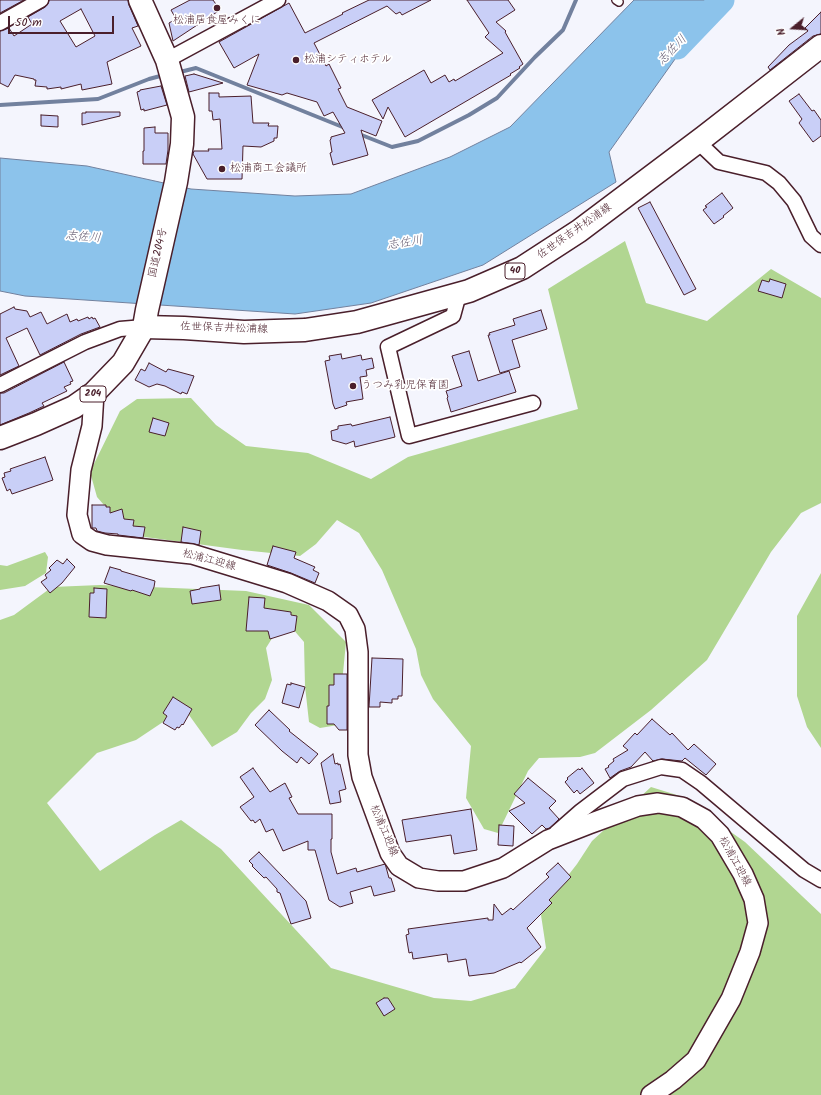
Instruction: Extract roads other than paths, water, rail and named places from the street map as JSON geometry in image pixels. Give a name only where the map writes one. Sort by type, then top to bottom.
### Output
[{"type":"main road","name":"国道204号","points":[[0,438],[74,407],[94,393],[122,363],[145,318],[176,182],[182,144],[182,117],[167,60],[140,0]]},
{"type":"main road","name":"佐世保吉井松浦線","points":[[145,318],[184,328],[244,332],[305,330],[357,322],[469,291],[522,268],[579,231],[698,142],[821,46]]},
{"type":"main road","name":"松浦江迎線","points":[[94,393],[92,426],[82,470],[77,516],[82,534],[92,541],[107,545],[192,554],[287,583],[328,601],[348,615],[355,629],[358,652],[358,755],[362,777],[390,853],[399,866],[419,878],[438,881],[464,881],[503,868],[548,840],[638,806],[658,803],[682,807],[704,820],[720,835],[743,874],[754,899],[758,923],[750,952],[731,999],[696,1060],[673,1080],[651,1095]]},
{"type":"street","points":[[0,23],[41,0]]},
{"type":"street","points":[[167,60],[278,0]]},
{"type":"street","points":[[698,142],[718,162],[766,173],[779,183],[794,200],[811,236],[821,245]]},
{"type":"street","points":[[459,294],[453,316],[388,347],[409,436],[533,403]]},
{"type":"street","points":[[0,385],[86,342],[145,318]]},
{"type":"street","points":[[548,840],[581,811],[623,779],[661,767],[682,770],[701,783],[804,870],[821,880]]},
{"type":"water","points":[[634,0],[717,0],[609,152],[616,182],[483,265],[371,303],[295,314],[25,296],[0,291],[0,158],[87,166],[191,189],[295,196],[351,194],[450,157],[510,127]]},
{"type":"waterway","points":[[359,134],[392,147],[418,141],[469,115],[497,98],[535,57],[563,30],[576,0]]},
{"type":"waterway","name":"志佐川","points":[[677,47],[722,0]]},
{"type":"waterway","points":[[176,73],[196,68],[345,128]]},
{"type":"waterway","points":[[0,105],[98,99],[149,79],[164,75]]},
{"type":"place","name":"松浦居食屋みくに","points":[[217,8]]},
{"type":"place","name":"松浦シティホテル","points":[[296,60]]},
{"type":"place","name":"松浦商工会議所","points":[[222,169]]},
{"type":"place","name":"うつみ乳児保育園","points":[[353,386]]}]
